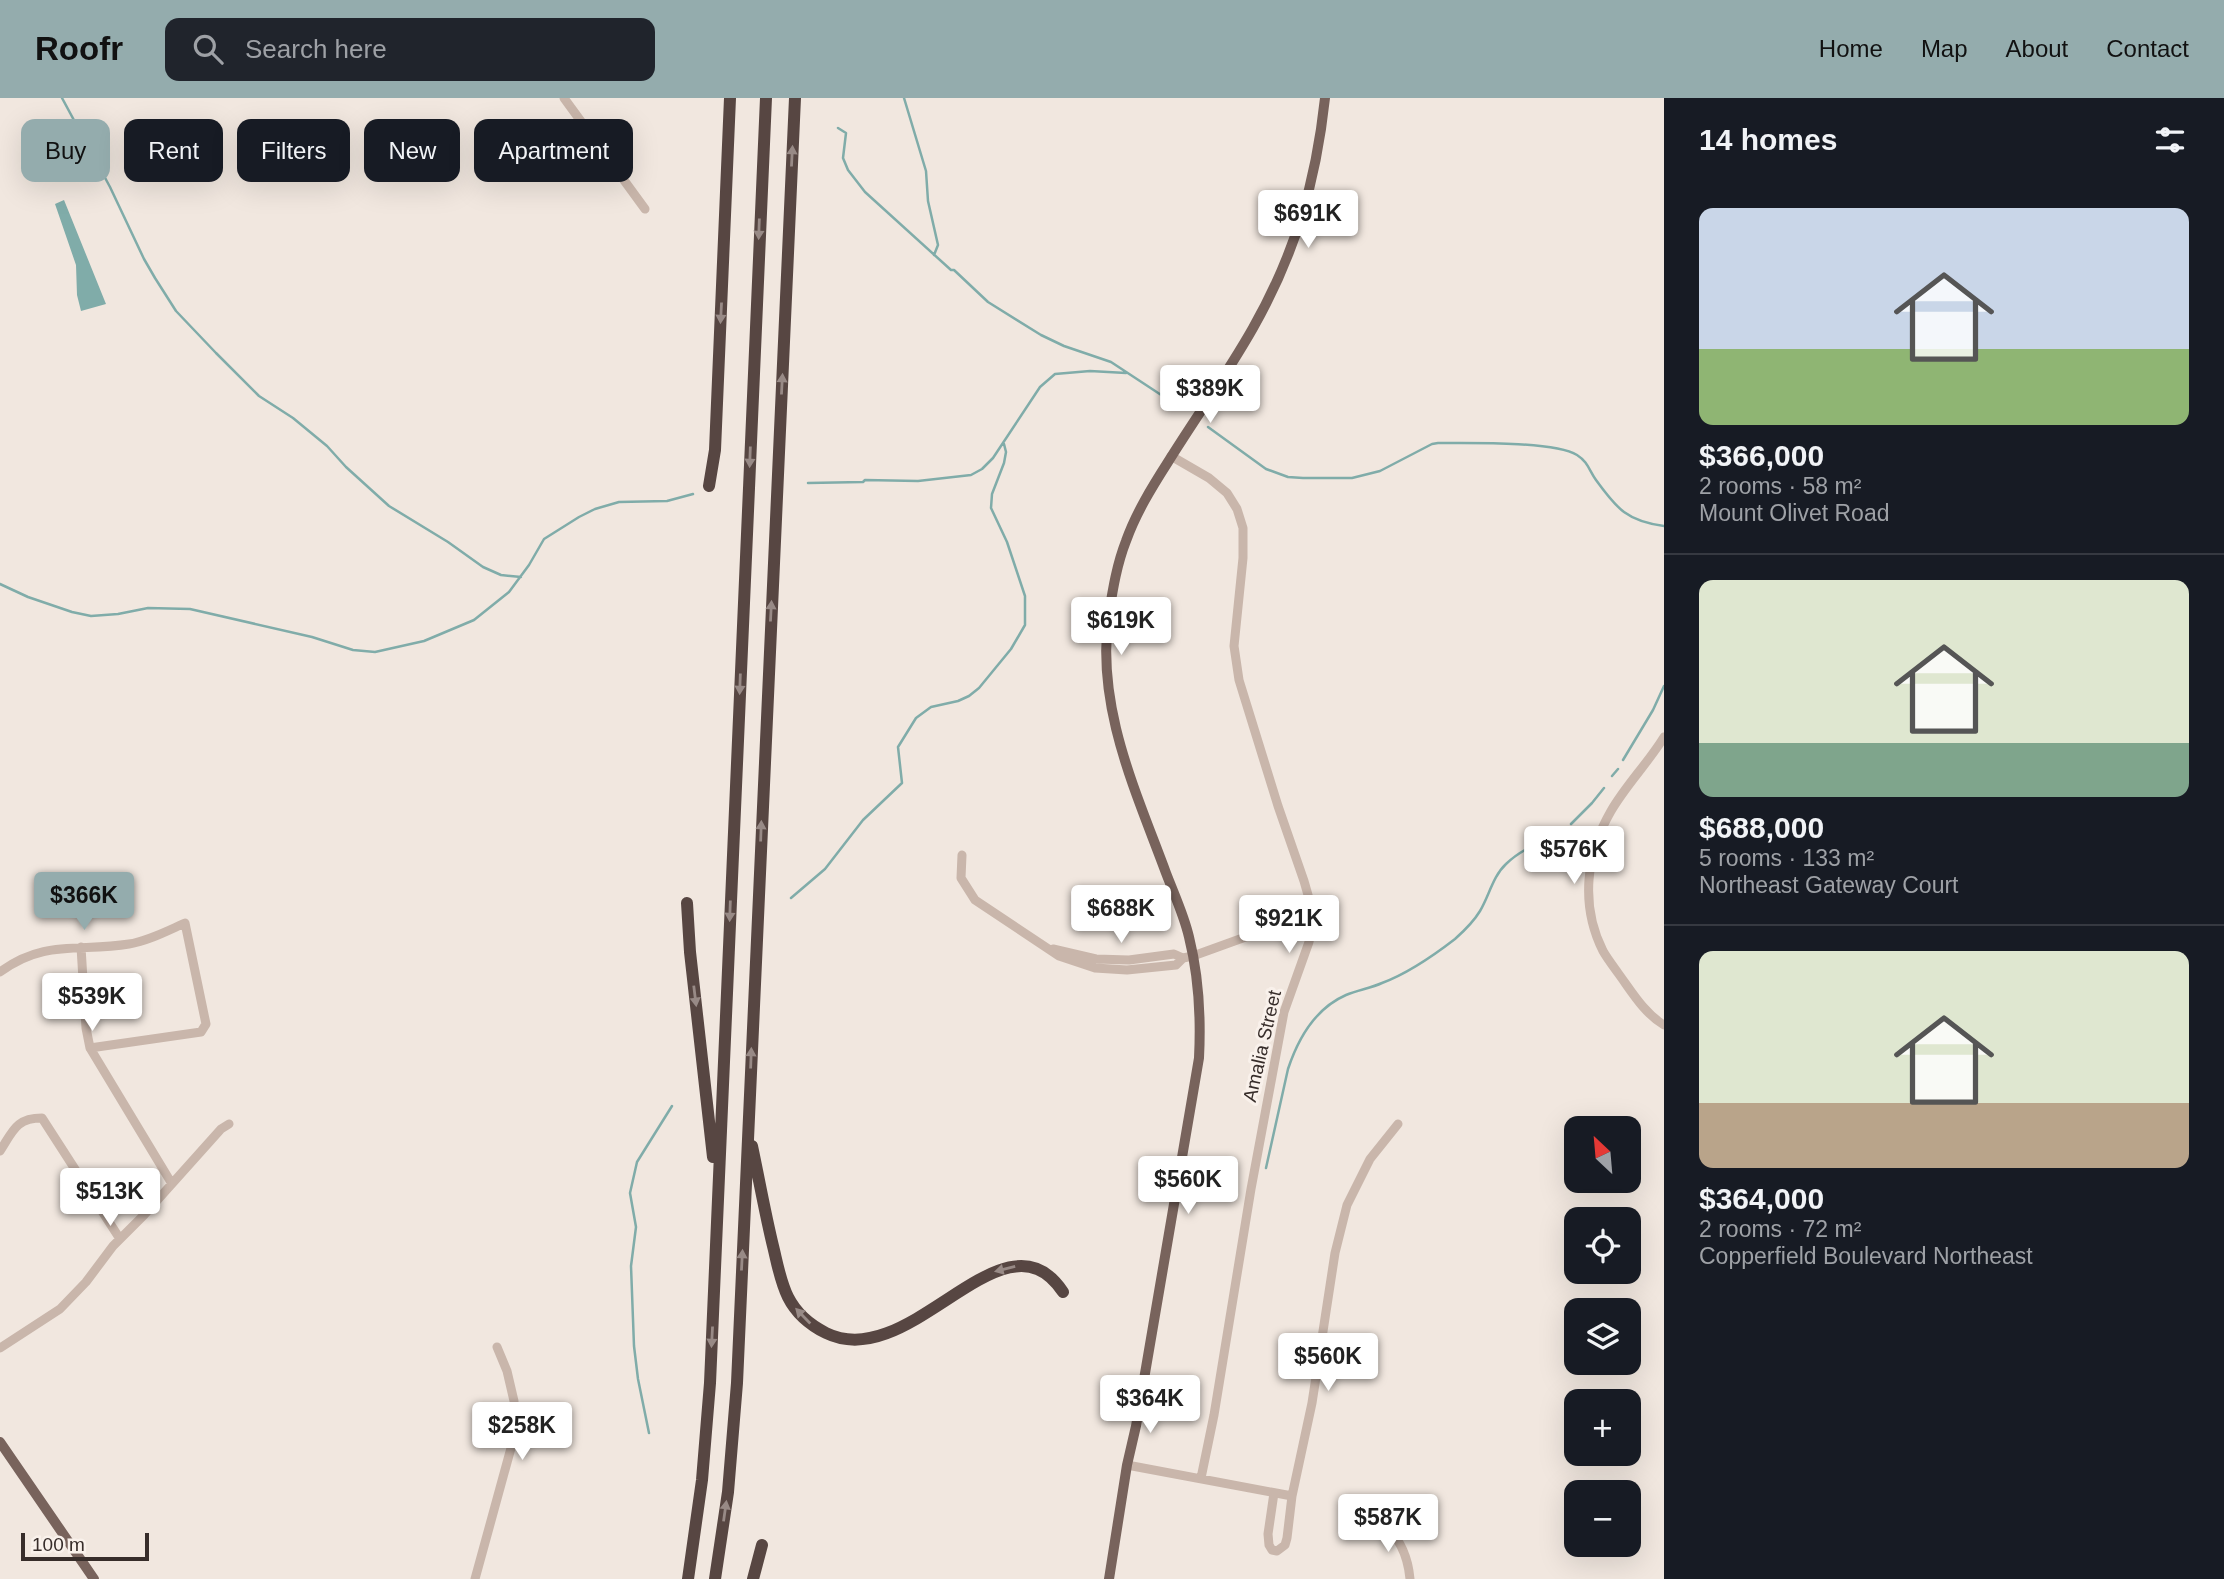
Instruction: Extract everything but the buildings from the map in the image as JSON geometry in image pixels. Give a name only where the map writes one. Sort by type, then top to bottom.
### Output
[{"type":"highway","points":[[709,486],[715,450],[730,98]]},
{"type":"highway","points":[[758,98],[762,161]]},
{"type":"highway","points":[[688,1579],[706,1431],[766,98]]},
{"type":"highway","points":[[715,1579],[732,1444],[795,98]]},
{"type":"highway","points":[[687,903],[690,952],[718,1195]]},
{"type":"highway","points":[[748,1126],[770,1235],[784,1286],[796,1310],[819,1330],[849,1340],[865,1341],[882,1336],[921,1316],[990,1273],[1009,1266],[1024,1266],[1042,1271],[1056,1282],[1063,1292]]},
{"type":"highway","points":[[753,1579],[762,1545]]},
{"type":"main road","points":[[1109,1579],[1199,1058],[1199,1005],[1188,957],[1189,936],[1120,747],[1111,708],[1106,657],[1109,617],[1116,573],[1126,540],[1145,498],[1253,328],[1293,244],[1305,210],[1320,142],[1325,98]]},
{"type":"main road","points":[[0,1442],[94,1579]]},
{"type":"street","points":[[564,98],[645,209]]},
{"type":"street","name":"Amalia Street","points":[[1171,456],[1209,478],[1227,493],[1237,509],[1243,528],[1243,558],[1234,646],[1239,680],[1314,916],[1284,1012],[1201,1478]]},
{"type":"street","points":[[1664,737],[1651,759],[1611,811],[1594,843],[1589,873],[1592,916],[1604,952],[1636,999],[1651,1016],[1664,1025]]},
{"type":"street","points":[[962,855],[961,878],[975,900],[1059,956],[1095,968],[1127,970],[1176,965],[1188,957],[1251,934],[1282,930],[1310,934]]},
{"type":"street","points":[[0,972],[42,951],[63,947],[129,944],[185,923],[206,1024],[201,1032],[90,1048]]},
{"type":"street","points":[[82,947],[86,1028],[90,1048],[172,1184]]},
{"type":"street","points":[[0,1151],[20,1122],[29,1118],[42,1118],[120,1239]]},
{"type":"street","points":[[0,1348],[60,1309],[86,1282],[120,1239],[221,1129],[229,1124]]},
{"type":"street","points":[[1274,1493],[1268,1540],[1272,1550],[1277,1551],[1285,1545],[1292,1496],[1312,1403],[1335,1253],[1346,1205],[1370,1159],[1398,1124]]},
{"type":"street","points":[[475,1579],[511,1448],[514,1417],[514,1401],[507,1371],[497,1347]]},
{"type":"street","points":[[1127,1465],[1292,1496]]},
{"type":"street","points":[[1380,1521],[1398,1540],[1410,1579]]},
{"type":"water","points":[[64,200],[106,304],[81,311],[77,295],[76,265],[55,204]]},
{"type":"waterway","points":[[62,98],[155,278],[176,311],[216,353],[259,396],[293,418],[327,446],[389,506],[483,567],[501,575],[521,577]]},
{"type":"waterway","points":[[904,98],[926,171],[928,201],[938,245],[934,255]]},
{"type":"waterway","points":[[838,128],[846,133],[843,158],[848,170],[865,192],[988,302],[1041,335],[1111,362],[1181,408]]},
{"type":"waterway","points":[[808,483],[918,481],[971,475],[993,458],[1040,387],[1055,374],[1090,371],[1126,373]]},
{"type":"waterway","points":[[1208,427],[1266,469],[1288,477],[1303,478],[1352,478],[1380,471],[1438,443],[1510,444],[1566,450],[1584,460],[1603,490],[1624,512],[1641,521],[1664,526]]},
{"type":"waterway","points":[[791,898],[825,869],[863,820],[902,783],[898,747],[916,718],[931,707],[958,701],[979,688],[1011,649],[1025,625],[1025,596],[1007,542],[991,508],[992,494],[1004,463],[1004,444]]},
{"type":"waterway","points":[[0,584],[28,597],[91,616],[148,608],[190,609],[312,637],[353,650],[375,652],[424,641],[474,620],[509,592],[544,539],[595,509],[619,502],[667,501],[693,494]]},
{"type":"waterway","points":[[1623,760],[1664,686]]},
{"type":"waterway","points":[[1612,776],[1618,769]]},
{"type":"waterway","points":[[1571,824],[1604,788]]},
{"type":"waterway","points":[[1266,1168],[1288,1069],[1303,1036],[1317,1016],[1335,1001],[1402,974],[1447,945],[1478,915],[1498,874],[1506,864],[1525,850],[1562,833]]},
{"type":"waterway","points":[[649,1433],[634,1346],[631,1266],[636,1227],[630,1193],[637,1162],[672,1106]]}]
